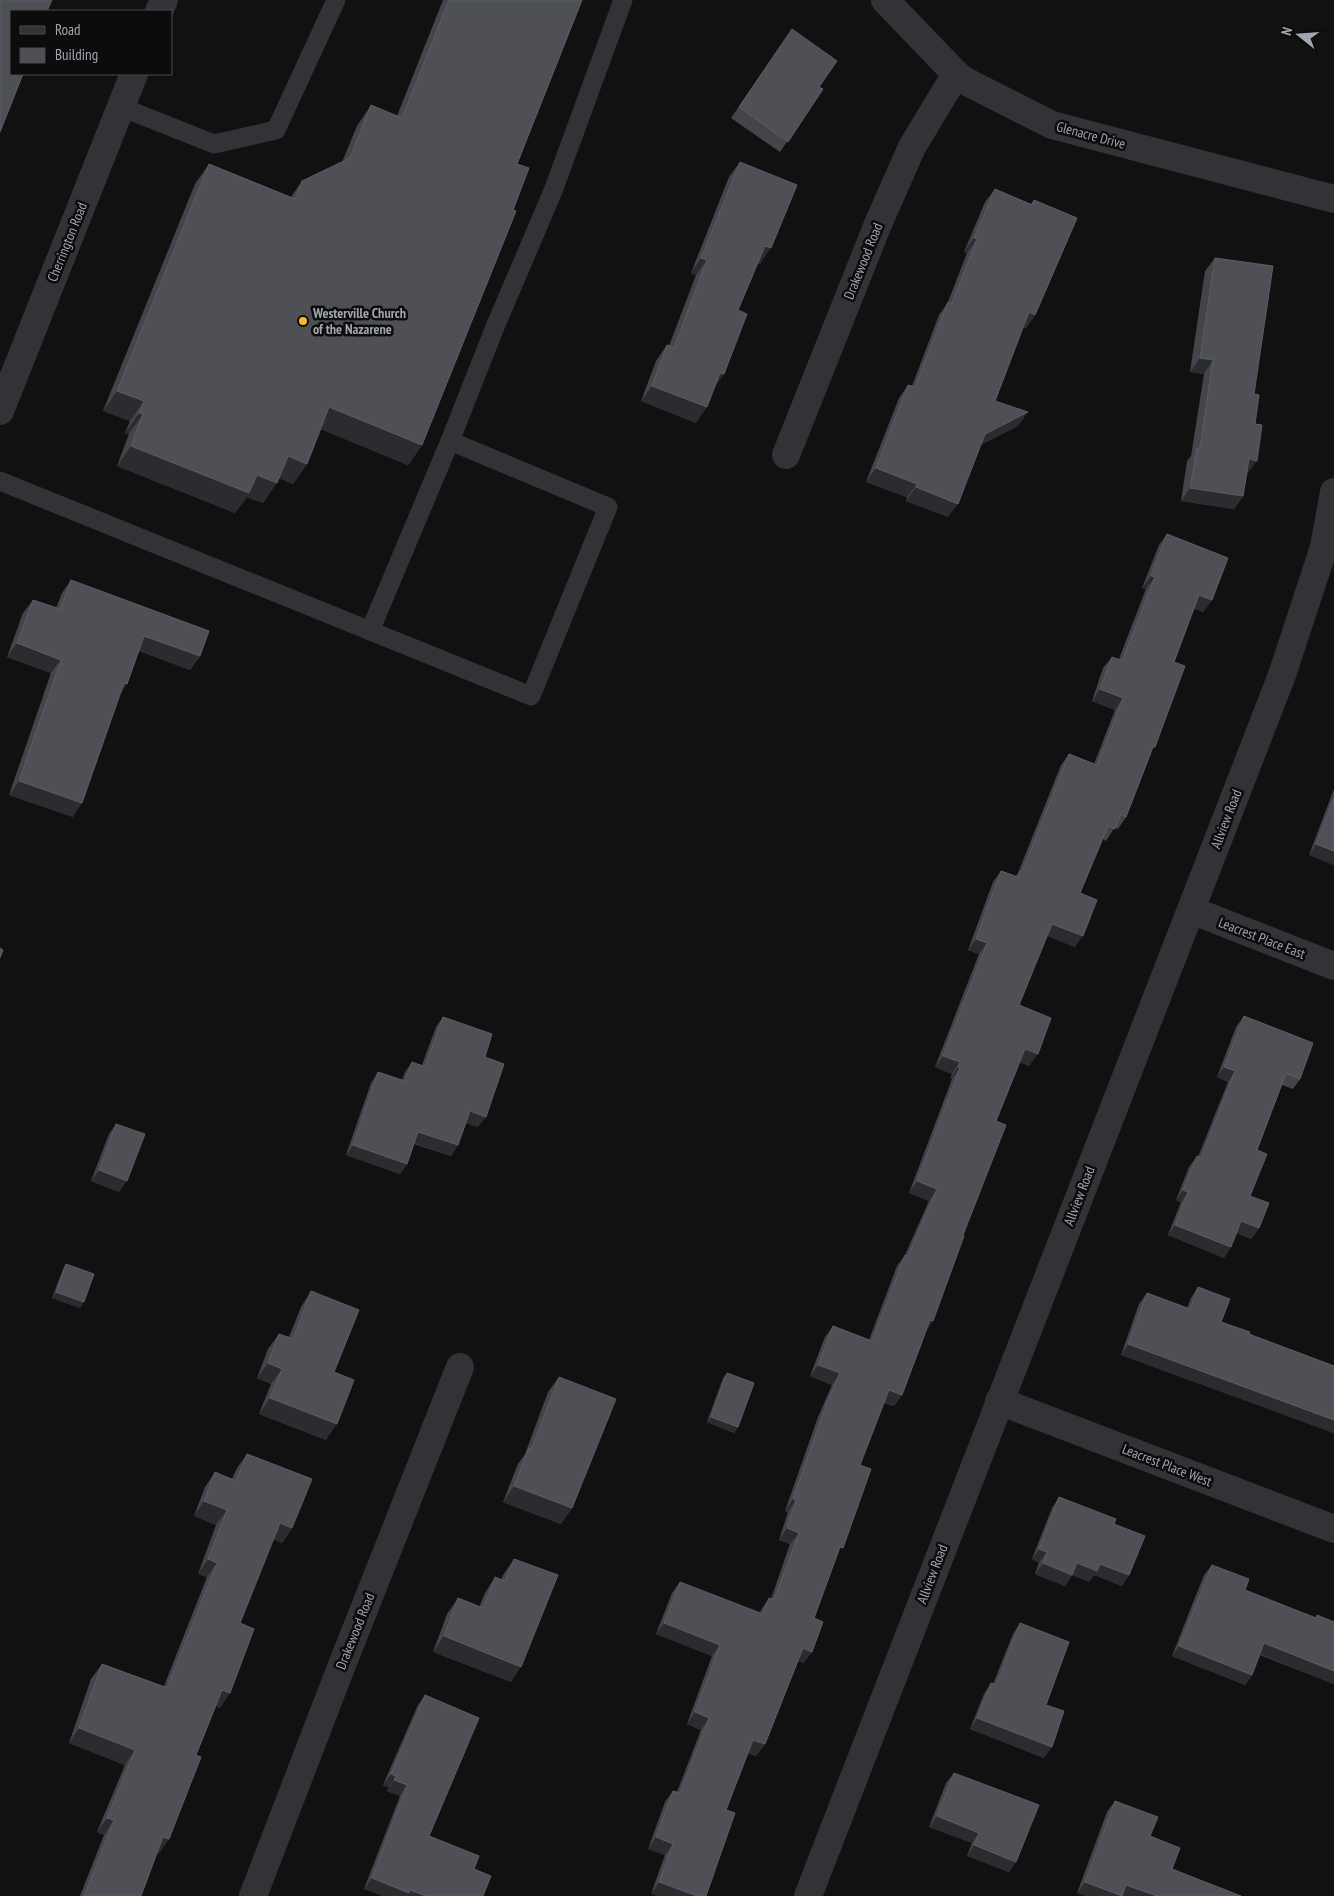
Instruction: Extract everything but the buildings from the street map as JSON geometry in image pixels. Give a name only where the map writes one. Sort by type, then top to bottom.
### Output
[{"type":"street","name":"Glenacre Drive","points":[[885,0],[956,74],[967,82],[1052,125],[1334,199]]},
{"type":"street","name":"Drakewood Road","points":[[786,456],[878,224],[912,147],[956,74]]},
{"type":"street","name":"Cherrington Road","points":[[0,411],[134,75]]},
{"type":"street","name":"Allview Road","points":[[816,1894],[999,1401],[1282,675],[1324,547],[1334,492]]},
{"type":"street","name":"Leacrest Place East","points":[[1190,910],[1334,966]]},
{"type":"street","name":"Drakewood Road","points":[[253,1896],[460,1367]]},
{"type":"street","name":"Leacrest Place West","points":[[999,1401],[1334,1529]]},
{"type":"lane","points":[[121,107],[214,144],[276,130],[336,0]]},
{"type":"lane","points":[[370,631],[553,191],[623,0]]},
{"type":"lane","points":[[0,482],[531,696],[608,507],[450,441]]},
{"type":"place","name":"Westerville Church of the Nazarene","points":[[303,321]]}]
